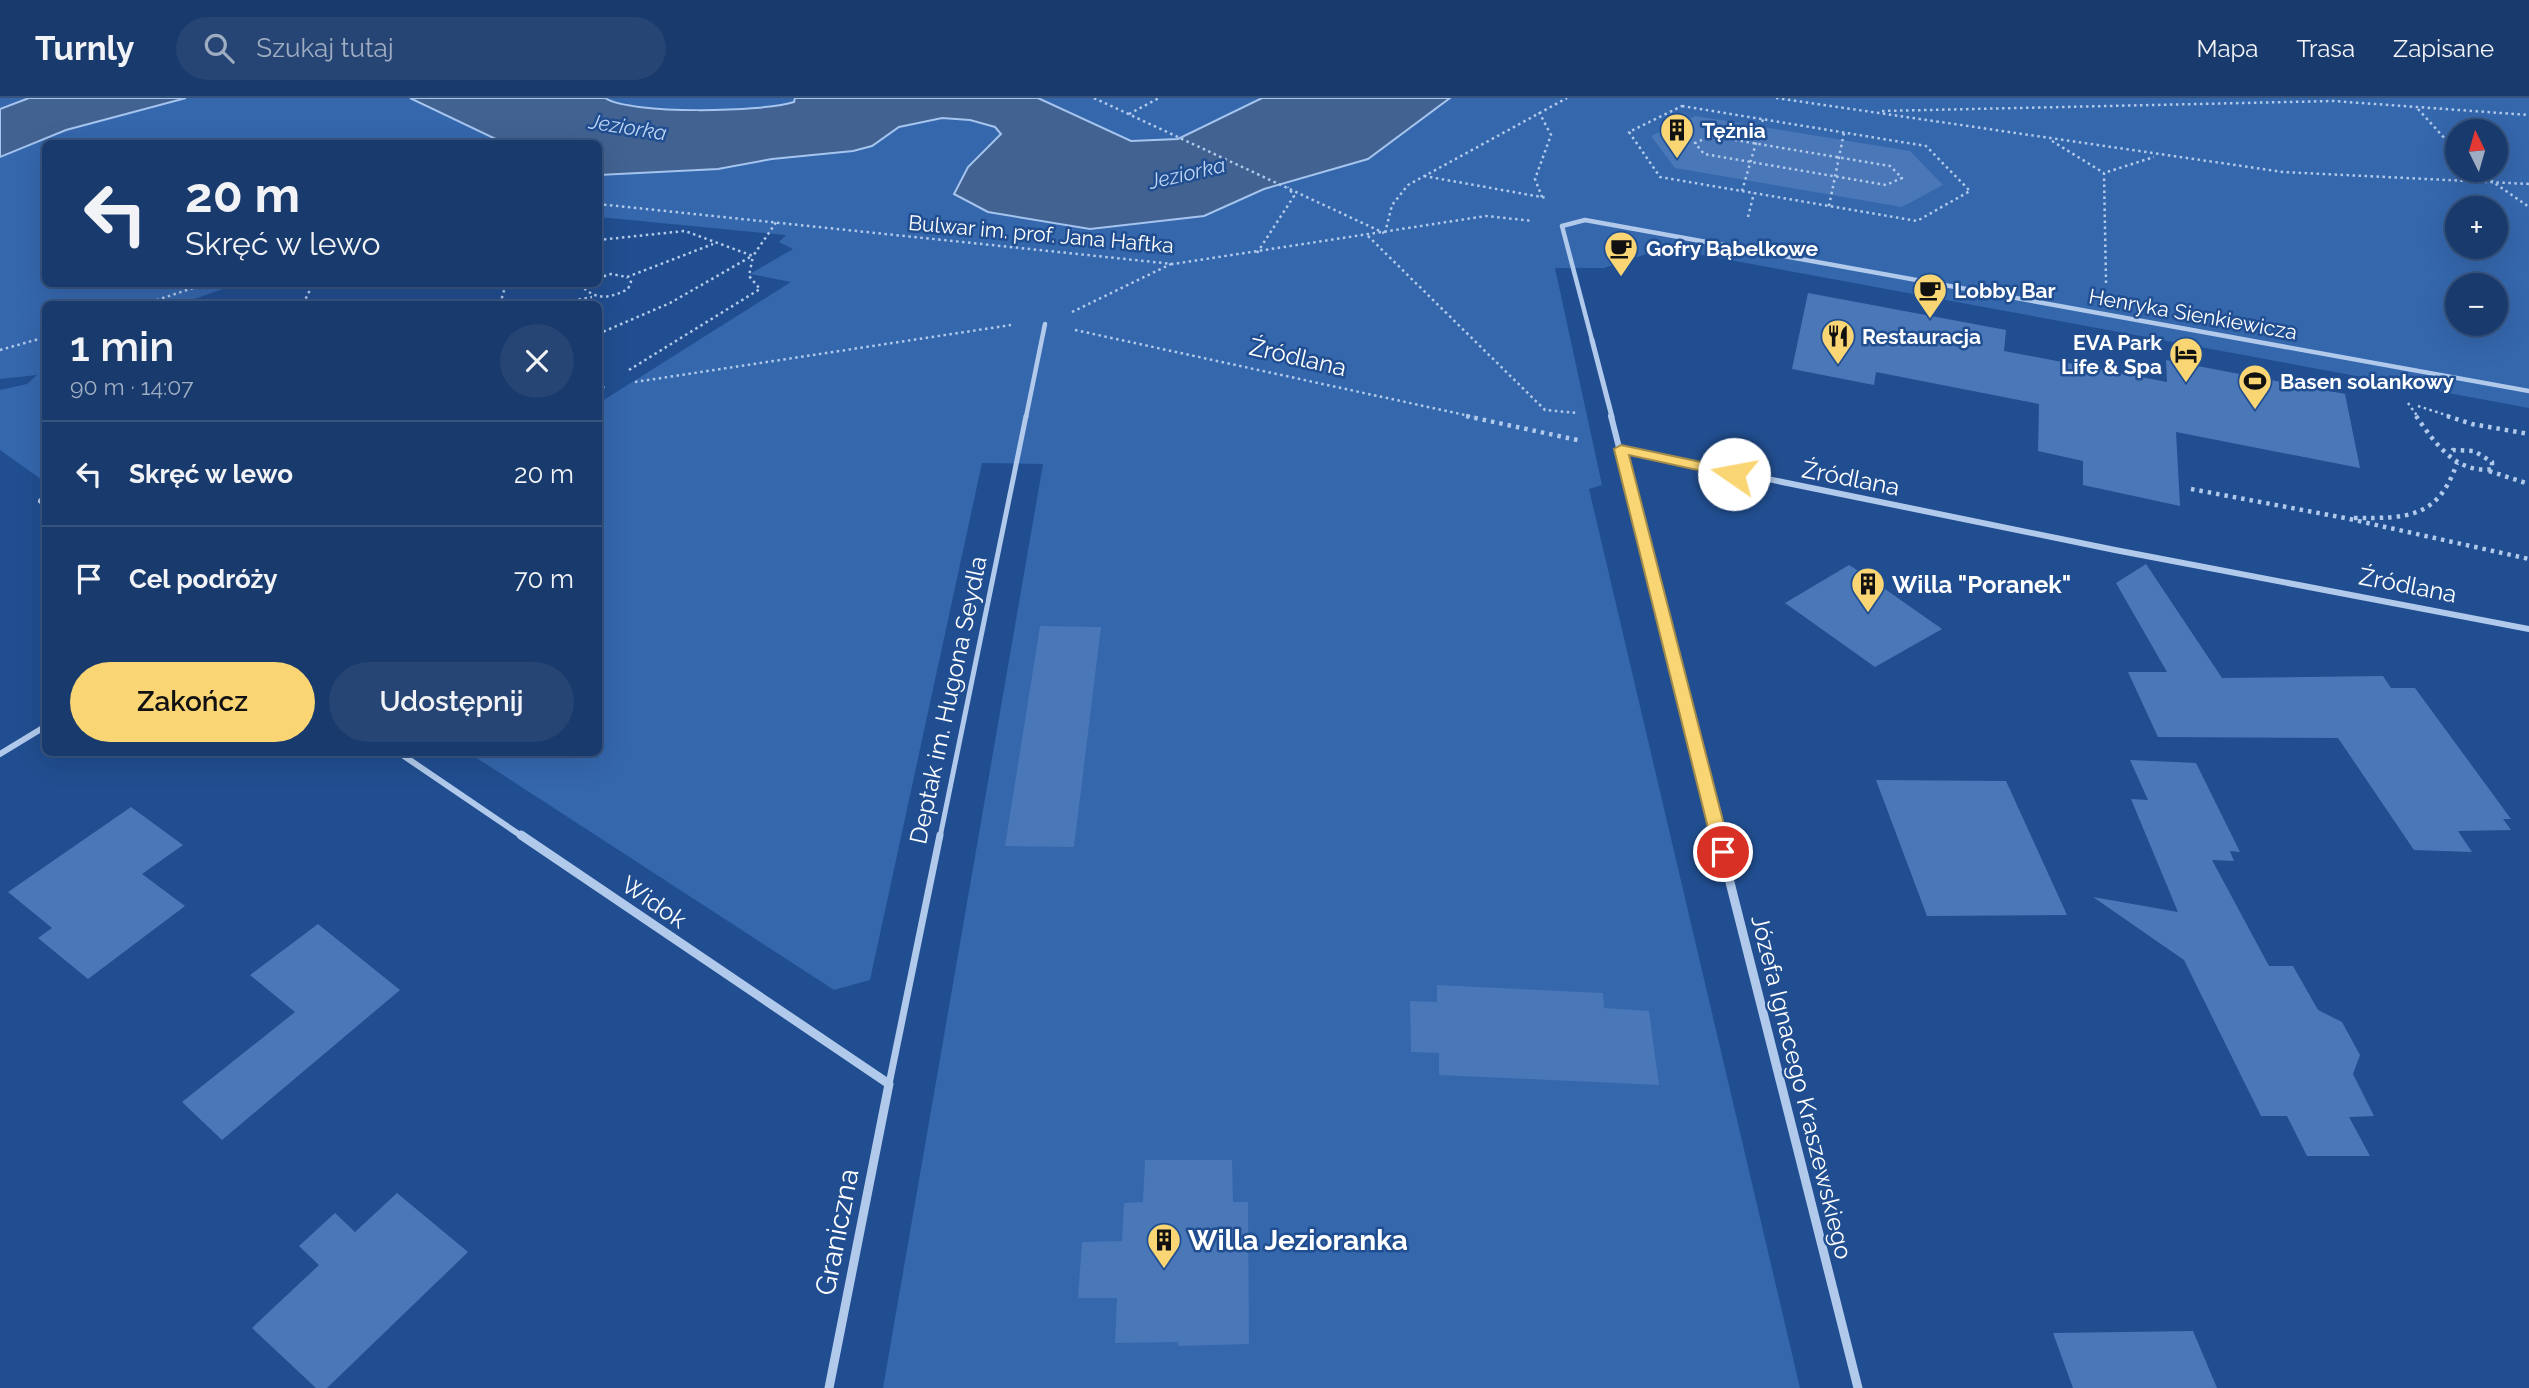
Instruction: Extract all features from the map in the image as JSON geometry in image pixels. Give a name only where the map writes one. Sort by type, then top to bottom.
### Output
[{"type":"street","name":"Henryka Sienkiewicza","points":[[1562,226],[1585,220],[2529,391]]},
{"type":"street","name":"Józefa Ignacego Kraszewskiego","points":[[1562,226],[1621,449],[1858,1388]]},
{"type":"street","name":"Deptak im. Hugona Seydla","points":[[889,1084],[1045,324]]},
{"type":"street","name":"Źródlana","points":[[1621,449],[2115,550],[2529,629]]},
{"type":"street","points":[[0,754],[42,728]]},
{"type":"street","name":"Widok","points":[[404,756],[889,1084]]},
{"type":"street","name":"Graniczna","points":[[829,1388],[889,1084]]},
{"type":"path","points":[[1094,98],[1385,233],[1392,205],[1408,185],[1567,98]]},
{"type":"path","points":[[1128,115],[1159,98]]},
{"type":"path","points":[[1776,98],[2283,172],[2445,180]]},
{"type":"path","points":[[1867,111],[2333,101],[2529,115]]},
{"type":"path","points":[[1682,106],[1844,133],[1926,146],[1970,191],[1917,221],[1660,177],[1629,132],[1682,106]]},
{"type":"path","points":[[2418,108],[2445,138]]},
{"type":"path","points":[[1539,112],[1551,135],[1535,179],[1542,197]]},
{"type":"path","points":[[1742,191],[1763,120]]},
{"type":"path","points":[[1829,206],[1844,133]]},
{"type":"path","points":[[1711,136],[1839,158],[1890,166],[1902,178],[1886,185],[1835,177],[1704,154],[1695,143],[1711,136]]},
{"type":"path","points":[[2048,139],[2104,173],[2159,156]]},
{"type":"path","points":[[2104,173],[2108,315]]},
{"type":"path","points":[[2490,182],[2529,184]]},
{"type":"path","points":[[2490,182],[2529,207]]},
{"type":"path","points":[[1256,254],[1290,205],[1294,196],[1287,187]]},
{"type":"path","points":[[1748,214],[1754,193]]},
{"type":"path","name":"Bulwar im. prof. Jana Haftka","points":[[602,204],[1172,264],[1256,254],[1486,216],[1508,216],[1562,226]]},
{"type":"path","points":[[602,332],[670,303],[752,256],[777,221]]},
{"type":"path","points":[[602,240],[685,231],[752,256]]},
{"type":"path","points":[[1367,236],[1545,410],[1579,414],[1580,402]]},
{"type":"path","points":[[602,277],[611,274],[627,277],[714,244]]},
{"type":"path","points":[[602,387],[760,289],[749,276],[752,256]]},
{"type":"path","points":[[602,388],[1026,323],[1045,324],[1172,264]]},
{"type":"path","points":[[571,301],[605,298],[628,289],[631,282],[627,277]]},
{"type":"path","points":[[154,301],[196,287]]},
{"type":"path","points":[[587,287],[585,289],[593,297]]},
{"type":"path","name":"Źródlana","points":[[1045,324],[1167,348],[1621,449]]},
{"type":"path","points":[[0,349],[42,338]]},
{"type":"path","points":[[2407,401],[2427,430],[2457,463],[2470,469],[2488,470],[2529,486]]},
{"type":"path","points":[[2451,455],[2453,450],[2461,448],[2474,450],[2492,462],[2492,469],[2488,470]]},
{"type":"path","points":[[2345,518],[2405,517],[2431,507],[2448,493],[2457,463]]},
{"type":"path","points":[[2191,489],[2345,518],[2529,559]]},
{"type":"shaded area","points":[[0,98],[2529,98],[2529,408],[1665,248],[1604,268],[1555,268],[1602,485],[1589,489],[1800,1388],[883,1388],[1043,464],[982,463],[870,980],[834,990],[474,756],[602,756],[602,401],[791,282],[750,274],[793,249],[779,242],[786,235],[602,217],[602,140],[42,140],[42,287],[228,287],[189,301],[42,301],[42,480],[0,450],[0,390],[27,384],[37,375],[0,379]]},
{"type":"water","points":[[29,98],[186,98],[66,130],[0,157],[0,109]]},
{"type":"water","name":"Jeziorka","points":[[410,98],[605,98],[641,107],[727,110],[778,105],[794,102],[795,98],[1038,98],[1131,141],[1178,139],[1262,98],[1450,98],[1368,159],[1264,189],[1204,216],[1090,229],[988,212],[954,194],[968,167],[1001,134],[995,127],[970,120],[942,118],[899,127],[872,146],[853,151],[772,159],[718,169],[602,175],[602,140],[498,140]]},
{"type":"building","points":[[1695,116],[1910,151],[1943,185],[1902,207],[1675,168],[1651,136]]},
{"type":"building","name":"EVA Park Life & Spa","points":[[1808,293],[2006,330],[2004,351],[2167,382],[2166,360],[2345,394],[2360,468],[2176,432],[2180,506],[2083,485],[2083,461],[2038,451],[2039,404],[1876,372],[1874,385],[1792,369]]},
{"type":"building","points":[[2146,564],[2222,678],[2383,676],[2391,688],[2415,688],[2511,819],[2503,819],[2511,830],[2458,831],[2472,852],[2414,850],[2338,738],[2158,737],[2128,672],[2167,672],[2116,583]]},
{"type":"building","name":"Willa \"Poranek\"","points":[[1849,565],[1942,629],[1875,667],[1785,603]]},
{"type":"building","points":[[1040,626],[1101,627],[1074,847],[1005,846]]},
{"type":"building","points":[[2130,760],[2196,763],[2240,852],[2230,851],[2234,861],[2212,860],[2269,966],[2293,966],[2318,1010],[2342,1022],[2360,1055],[2353,1074],[2374,1116],[2349,1117],[2370,1156],[2307,1156],[2287,1116],[2261,1116],[2184,960],[2093,897],[2178,912],[2131,799],[2148,800]]},
{"type":"building","points":[[1876,780],[2006,781],[2067,915],[1927,916]]},
{"type":"building","points":[[131,807],[183,845],[142,874],[185,906],[88,979],[38,938],[52,928],[8,892]]},
{"type":"building","points":[[318,924],[400,990],[222,1140],[182,1102],[295,1012],[250,975]]},
{"type":"building","points":[[1437,985],[1603,993],[1604,1008],[1649,1011],[1659,1085],[1439,1075],[1439,1053],[1411,1052],[1410,1001],[1437,1002]]},
{"type":"building","name":"Willa Jezioranka","points":[[1145,1160],[1232,1160],[1233,1202],[1248,1202],[1249,1344],[1178,1346],[1178,1342],[1115,1343],[1117,1298],[1078,1298],[1082,1242],[1122,1241],[1124,1203],[1143,1202]]},
{"type":"building","points":[[397,1193],[468,1252],[327,1388],[316,1388],[252,1328],[319,1265],[299,1246],[335,1213],[355,1232]]},
{"type":"building","points":[[2193,1331],[2217,1388],[2073,1388],[2053,1333]]},
{"type":"place","name":"Tężnia","points":[[1677,160]]},
{"type":"place","name":"Gofry Bąbelkowe","points":[[1621,278]]},
{"type":"place","name":"Lobby Bar","points":[[1930,320]]},
{"type":"place","name":"Restauracja","points":[[1838,366]]},
{"type":"place","name":"EVA Park Life & Spa","points":[[2186,384]]},
{"type":"place","name":"Basen solankowy","points":[[2255,411]]},
{"type":"place","name":"Willa \"Poranek\"","points":[[1868,614]]},
{"type":"place","name":"Willa Jezioranka","points":[[1164,1270]]},
{"type":"route","points":[[1723,852],[1621,449],[1734,474]]}]
